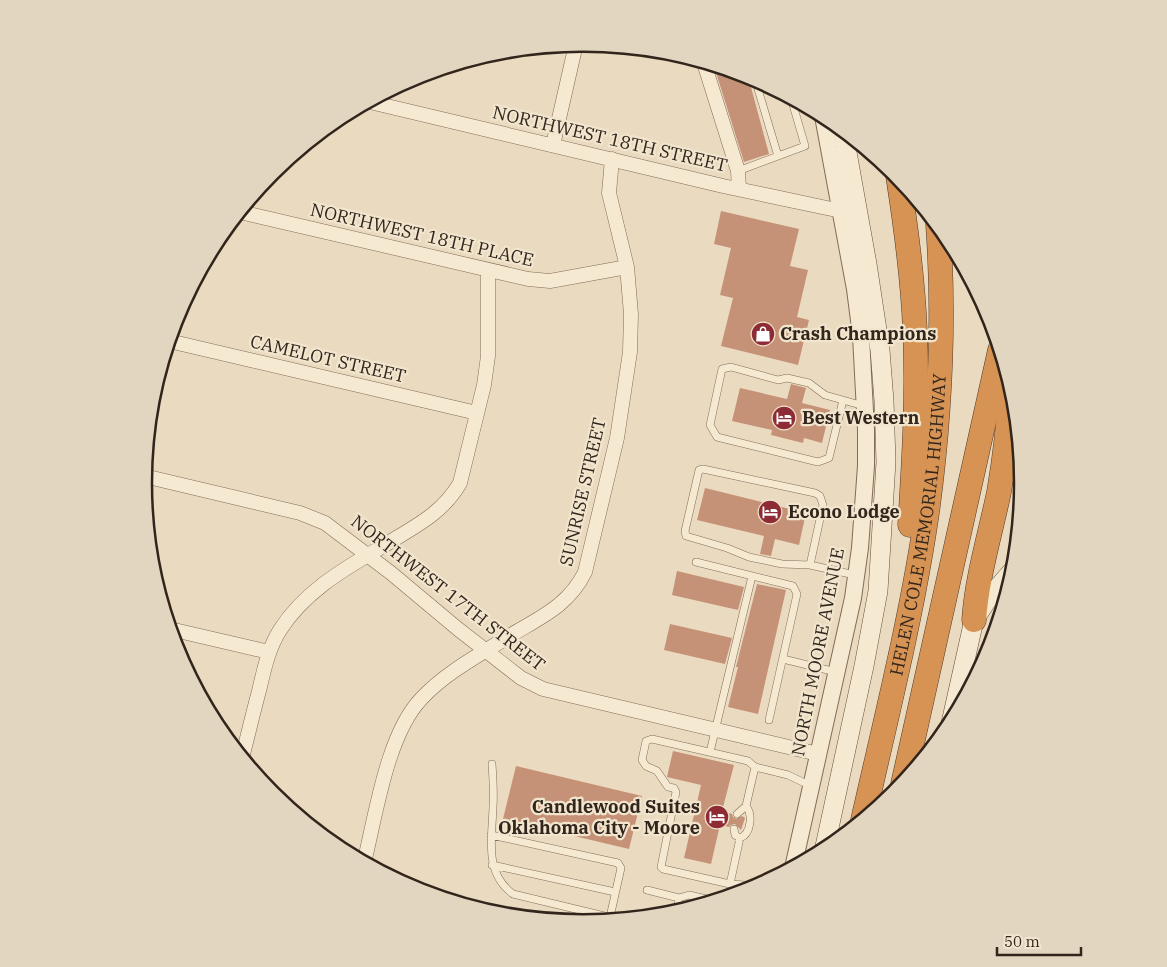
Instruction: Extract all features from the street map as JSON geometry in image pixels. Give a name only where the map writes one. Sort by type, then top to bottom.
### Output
[{"type":"highway","points":[[900,191],[910,263],[915,330],[916,379],[915,442],[904,634]]},
{"type":"highway","name":"HELEN COLE MEMORIAL HIGHWAY","points":[[865,810],[904,634],[927,512],[940,370],[938,239]]},
{"type":"highway","name":"HELEN COLE MEMORIAL HIGHWAY","points":[[906,770],[1001,376]]},
{"type":"highway","points":[[974,620],[976,598],[999,490],[1008,421],[1006,398]]},
{"type":"main road","points":[[827,839],[864,666],[878,591],[886,462],[880,350],[845,141]]},
{"type":"main road","points":[[957,699],[974,620],[1003,582]]},
{"type":"main road","points":[[991,595],[1001,590]]},
{"type":"street","points":[[553,145],[574,52]]},
{"type":"street","points":[[706,70],[738,171],[739,189]]},
{"type":"street","name":"NORTHWEST 18TH STREET","points":[[379,104],[739,189],[842,211]]},
{"type":"street","name":"NORTH MOORE AVENUE","points":[[795,859],[853,598],[860,548],[866,466],[865,406],[855,289],[825,127]]},
{"type":"street","name":"SUNRISE STREET","points":[[366,856],[392,752],[399,733],[420,699],[438,682],[565,601],[579,586],[585,572],[616,438],[630,352],[626,268],[609,193],[612,159]]},
{"type":"street","name":"NORTHWEST 18TH PLACE","points":[[248,214],[528,279],[550,281],[626,268]]},
{"type":"street","points":[[244,749],[269,652],[279,631],[300,604],[315,589],[335,575],[440,510],[453,495],[460,483],[477,413],[488,356],[488,271]]},
{"type":"street","name":"CAMELOT STREET","points":[[176,342],[477,413]]},
{"type":"street","name":"NORTHWEST 17TH STREET","points":[[152,478],[300,513],[316,519],[337,531],[368,555],[521,678],[543,690],[818,754]]},
{"type":"street","points":[[178,631],[269,652]]},
{"type":"lane","points":[[758,90],[778,156]]},
{"type":"lane","points":[[738,171],[805,146],[794,107]]},
{"type":"lane","points":[[843,400],[829,458],[818,462],[717,437],[710,425],[722,369],[731,367],[778,380],[787,378],[809,383],[825,395],[865,406]]},
{"type":"lane","points":[[810,565],[823,505],[820,496],[815,493],[703,469],[699,470],[685,531],[686,536],[727,548],[749,557],[782,564],[810,565],[856,575]]},
{"type":"lane","points":[[696,562],[792,586],[797,594],[770,720]]},
{"type":"lane","points":[[710,752],[752,576]]},
{"type":"lane","points":[[783,659],[837,672]]},
{"type":"lane","points":[[741,885],[730,884],[661,867],[676,792],[674,788],[668,787],[657,770],[646,766],[642,760],[646,741],[652,739],[748,761],[755,767],[788,775],[811,786]]},
{"type":"lane","points":[[492,764],[492,865],[497,877],[505,888],[513,894],[597,914]]},
{"type":"lane","points":[[737,814],[746,806],[755,767]]},
{"type":"lane","points":[[730,884],[740,838],[744,837],[751,818],[750,811],[746,806]]},
{"type":"lane","points":[[734,830],[735,835],[740,838]]},
{"type":"lane","points":[[491,835],[618,863],[621,868],[611,914]]},
{"type":"lane","points":[[492,865],[615,892]]},
{"type":"lane","points":[[647,890],[679,898],[689,894],[703,898]]},
{"type":"lane","points":[[678,904],[679,898]]},
{"type":"building","points":[[716,73],[751,86],[769,154],[744,162]]},
{"type":"building","points":[[721,211],[799,229],[790,266],[808,270],[797,317],[809,320],[798,365],[721,346],[733,298],[720,295],[731,248],[714,244]]},
{"type":"building","points":[[791,384],[806,388],[802,403],[830,410],[822,443],[804,438],[803,443],[771,435],[772,430],[732,421],[740,388],[787,399]]},
{"type":"building","points":[[705,488],[806,513],[799,545],[775,539],[771,556],[760,554],[764,536],[697,520]]},
{"type":"building","points":[[677,571],[744,587],[738,610],[672,595]]},
{"type":"building","points":[[757,584],[786,590],[758,714],[728,707]]},
{"type":"building","points":[[670,624],[732,638],[725,664],[664,650]]},
{"type":"building","points":[[673,751],[734,765],[722,811],[732,814],[736,819],[742,816],[745,818],[741,830],[735,824],[729,827],[720,825],[711,864],[684,858],[701,785],[667,777]]},
{"type":"building","points":[[516,766],[642,796],[629,849],[503,819]]},
{"type":"place","name":"Crash Champions","points":[[763,334]]},
{"type":"place","name":"Best Western","points":[[784,418]]},
{"type":"place","name":"Econo Lodge","points":[[770,512]]},
{"type":"place","name":"Candlewood Suites Oklahoma City - Moore","points":[[717,817]]}]
